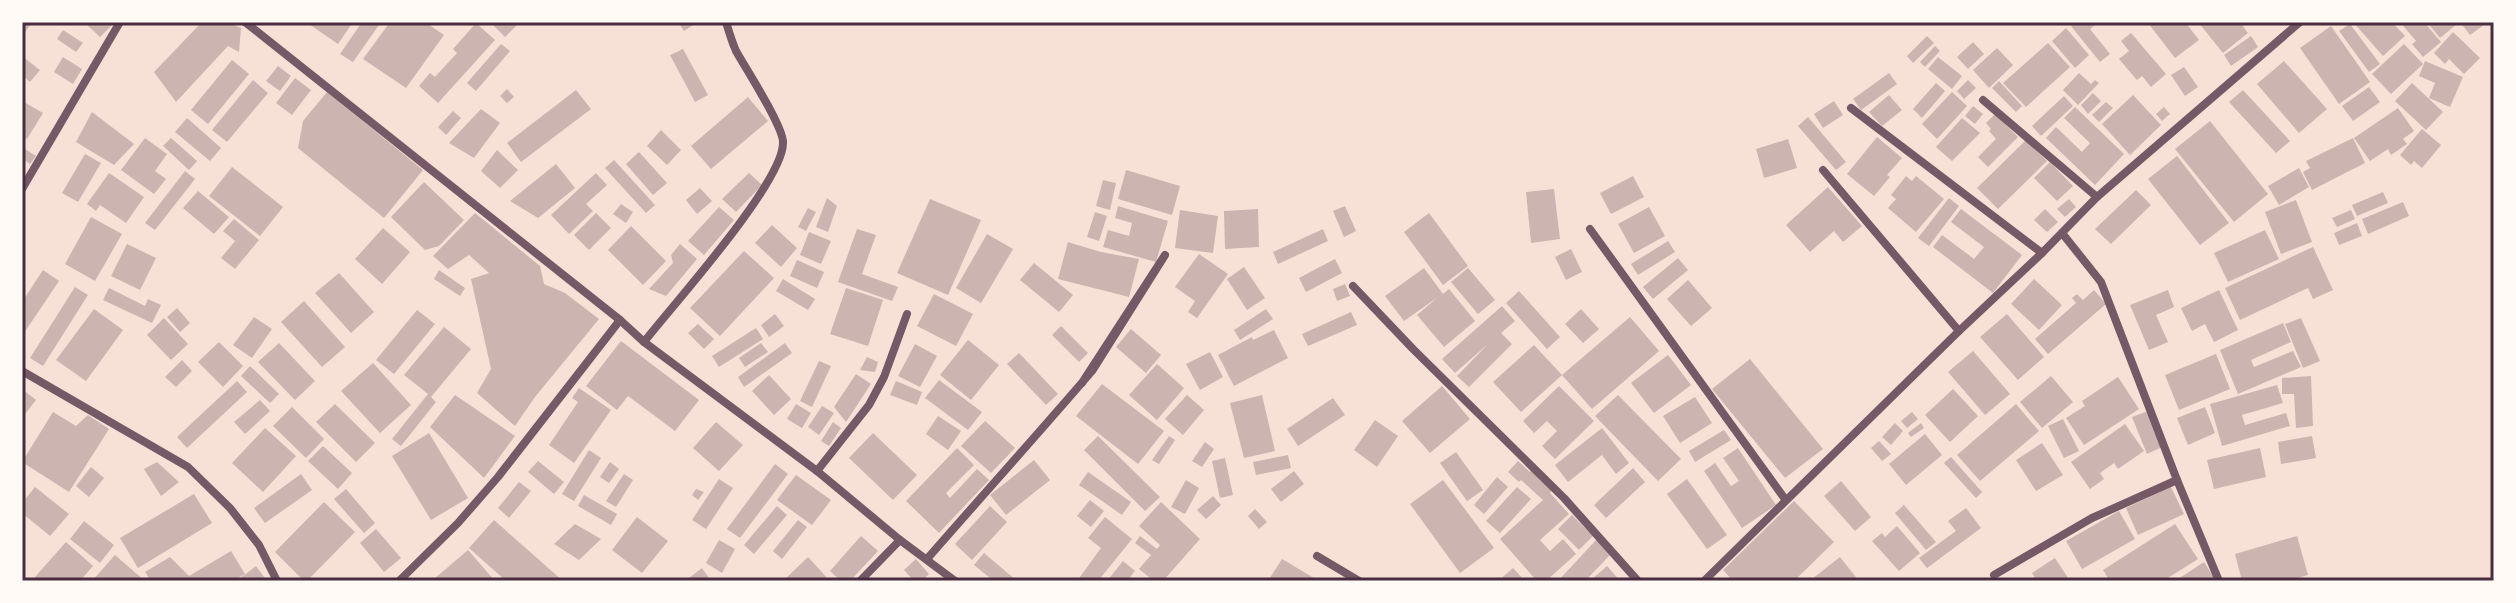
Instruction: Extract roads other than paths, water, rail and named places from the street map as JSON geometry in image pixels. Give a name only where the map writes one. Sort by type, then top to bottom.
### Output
[{"type":"street","points":[[22,189],[120,22]]},
{"type":"street","points":[[245,22],[644,342],[817,471],[955,581]]},
{"type":"street","points":[[644,342],[753,205],[778,166],[783,143],[779,127],[734,47],[726,22]]},
{"type":"street","points":[[1709,579],[1785,499],[2097,197],[2300,22]]},
{"type":"street","points":[[1983,100],[2097,197]]},
{"type":"street","points":[[1851,108],[2042,253]]},
{"type":"street","points":[[1823,170],[1959,331]]},
{"type":"street","points":[[1590,229],[1785,499]]},
{"type":"street","points":[[2062,233],[2101,282],[2219,581]]},
{"type":"street","points":[[927,559],[1082,383],[1092,371],[1165,255],[1082,383]]},
{"type":"street","points":[[1353,286],[1564,498],[1638,581]]},
{"type":"street","points":[[817,471],[869,405],[884,377],[907,314]]},
{"type":"street","points":[[399,581],[458,523],[498,477],[620,320]]},
{"type":"street","points":[[22,371],[188,467],[230,508],[259,545],[277,581]]},
{"type":"street","points":[[1994,575],[2092,518],[2177,480]]},
{"type":"street","points":[[860,581],[900,540]]},
{"type":"street","points":[[1317,556],[1359,581]]}]
